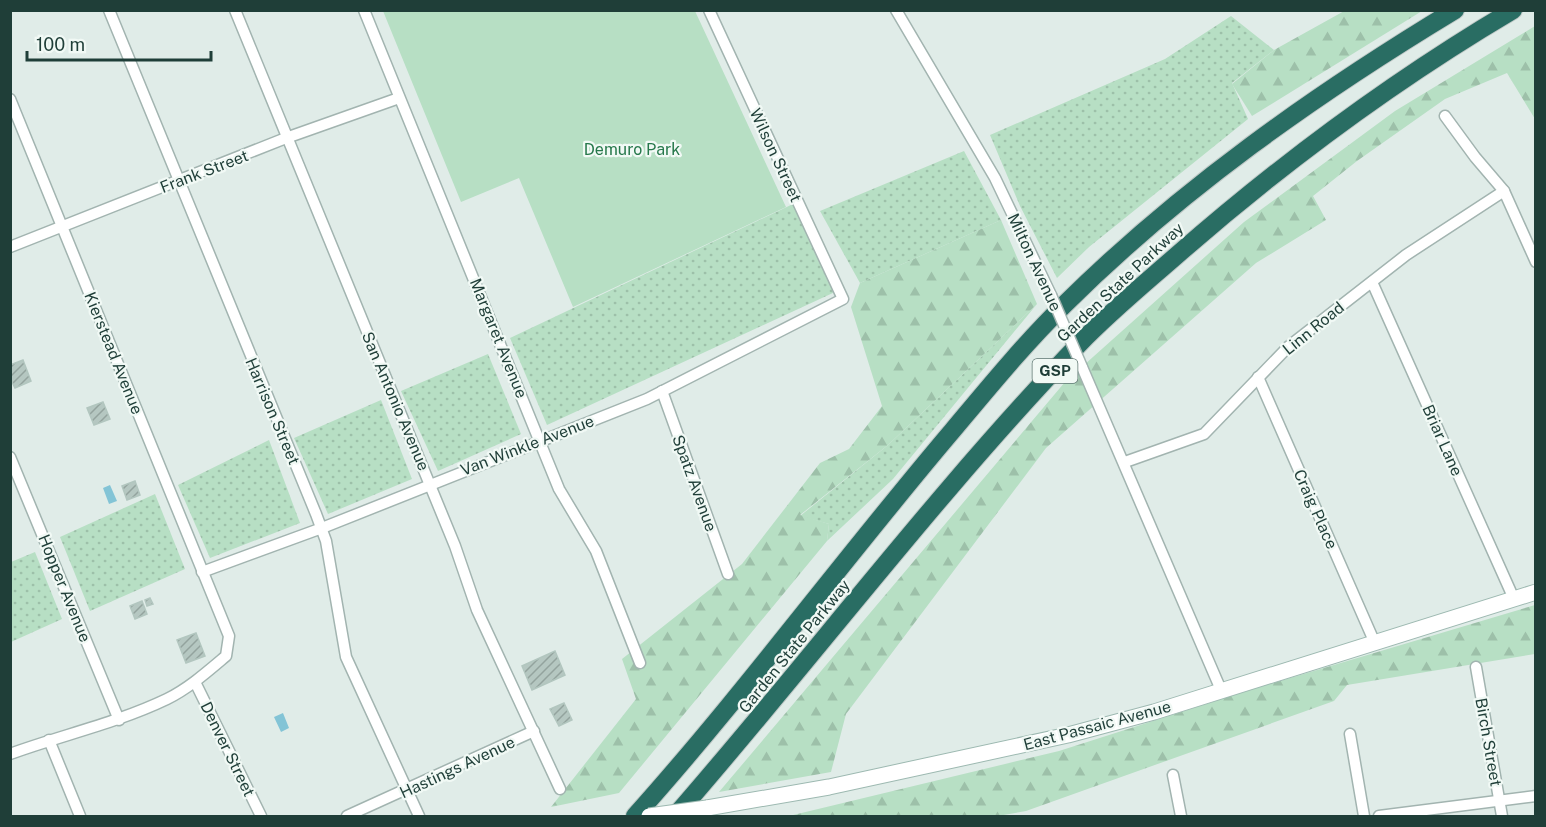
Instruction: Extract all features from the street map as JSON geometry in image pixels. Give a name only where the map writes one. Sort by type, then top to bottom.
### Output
[{"type":"highway","name":"Garden State Parkway","points":[[635,816],[943,442],[1064,305],[1130,242],[1209,177],[1349,77],[1455,10]]},
{"type":"highway","name":"Garden State Parkway","points":[[675,816],[963,472],[1082,341],[1216,221],[1286,164],[1423,66],[1513,10]]},
{"type":"main road","name":"East Passaic Avenue","points":[[649,816],[829,787],[1068,735],[1536,592]]},
{"type":"street","name":"Harrison Street","points":[[108,10],[322,528],[346,657],[419,816]]},
{"type":"street","name":"San Antonio Avenue","points":[[236,10],[286,138],[430,483],[477,610],[560,789]]},
{"type":"street","name":"Margaret Avenue","points":[[364,10],[559,489],[596,551],[640,663]]},
{"type":"street","name":"Wilson Street","points":[[709,10],[843,299]]},
{"type":"street","name":"Milton Avenue","points":[[896,10],[995,178],[1051,295],[1125,462],[1221,690]]},
{"type":"street","name":"Frank Street","points":[[10,247],[286,138],[399,98]]},
{"type":"street","name":"Kierstead Avenue","points":[[10,99],[229,636],[226,656],[195,682]]},
{"type":"street","points":[[1445,116],[1475,157],[1504,190],[1536,262]]},
{"type":"street","name":"Linn Road","points":[[1125,462],[1204,434],[1288,347],[1406,255],[1504,190]]},
{"type":"street","name":"Briar Lane","points":[[1372,282],[1514,599]]},
{"type":"street","name":"Van Winkle Avenue","points":[[202,572],[322,528],[662,391],[843,299]]},
{"type":"street","name":"Craig Place","points":[[1258,377],[1374,641]]},
{"type":"street","name":"Spatz Avenue","points":[[662,391],[728,574]]},
{"type":"street","name":"Hopper Avenue","points":[[10,457],[119,720]]},
{"type":"street","name":"Birch Street","points":[[1476,667],[1502,816]]},
{"type":"street","points":[[10,754],[119,720],[168,699],[195,682]]},
{"type":"street","name":"Denver Street","points":[[195,682],[261,816]]},
{"type":"street","name":"Hastings Avenue","points":[[347,816],[534,731]]},
{"type":"street","points":[[1350,734],[1364,816]]},
{"type":"street","points":[[49,740],[80,816]]},
{"type":"street","points":[[1173,775],[1180,816]]},
{"type":"street","points":[[1379,816],[1536,796]]},
{"type":"green space","points":[[1346,10],[1422,11],[1252,116],[1232,84],[1274,50]]},
{"type":"green space","name":"Demuro Park","points":[[383,11],[695,11],[786,207],[573,307],[519,178],[461,202]]},
{"type":"green space","points":[[1231,16],[1274,50],[1232,83],[1248,119],[1089,247],[1057,278],[1020,206],[990,135],[1165,59]]},
{"type":"green space","points":[[1535,26],[1535,119],[1507,73],[1445,99],[1357,161],[1313,196],[1326,220],[1256,263],[1046,448],[846,714],[831,772],[719,792],[1065,382],[1244,222],[1395,111]]},
{"type":"green space","points":[[964,151],[1001,220],[860,283],[820,211]]},
{"type":"green space","points":[[793,204],[835,292],[547,425],[510,338]]},
{"type":"green space","points":[[1001,220],[1037,304],[888,445],[800,515],[829,524],[827,541],[619,793],[551,807],[636,699],[622,659],[742,564],[820,463],[849,449],[882,406],[851,307],[860,283]]},
{"type":"green space","points":[[1037,304],[893,479],[827,541],[829,524],[800,516],[888,445]]},
{"type":"green space","points":[[488,354],[521,434],[438,471],[401,391]]},
{"type":"green space","points":[[381,400],[412,479],[328,514],[294,438]]},
{"type":"green space","points":[[269,440],[300,523],[210,558],[178,485]]},
{"type":"green space","points":[[155,494],[185,569],[90,611],[60,537]]},
{"type":"green space","points":[[35,552],[62,619],[11,642],[11,562]]},
{"type":"green space","points":[[1535,605],[1535,654],[1347,685],[1334,701],[1026,811],[998,816],[789,816],[1059,751],[1253,689]]},
{"type":"water","points":[[110,485],[117,501],[109,504],[103,488]]},
{"type":"water","points":[[283,713],[289,728],[281,732],[274,717]]},
{"type":"building","points":[[23,360],[31,381],[15,388],[10,378],[10,365]]},
{"type":"building","points":[[103,402],[110,419],[94,425],[87,408]]},
{"type":"building","points":[[135,481],[140,495],[127,500],[122,486]]},
{"type":"building","points":[[150,598],[153,604],[147,606],[145,600]]},
{"type":"building","points":[[142,601],[147,614],[135,619],[130,606]]},
{"type":"building","points":[[196,633],[205,656],[186,663],[177,640]]},
{"type":"building","points":[[555,651],[565,675],[532,690],[522,666]]},
{"type":"building","points":[[564,703],[572,720],[559,726],[550,709]]}]
